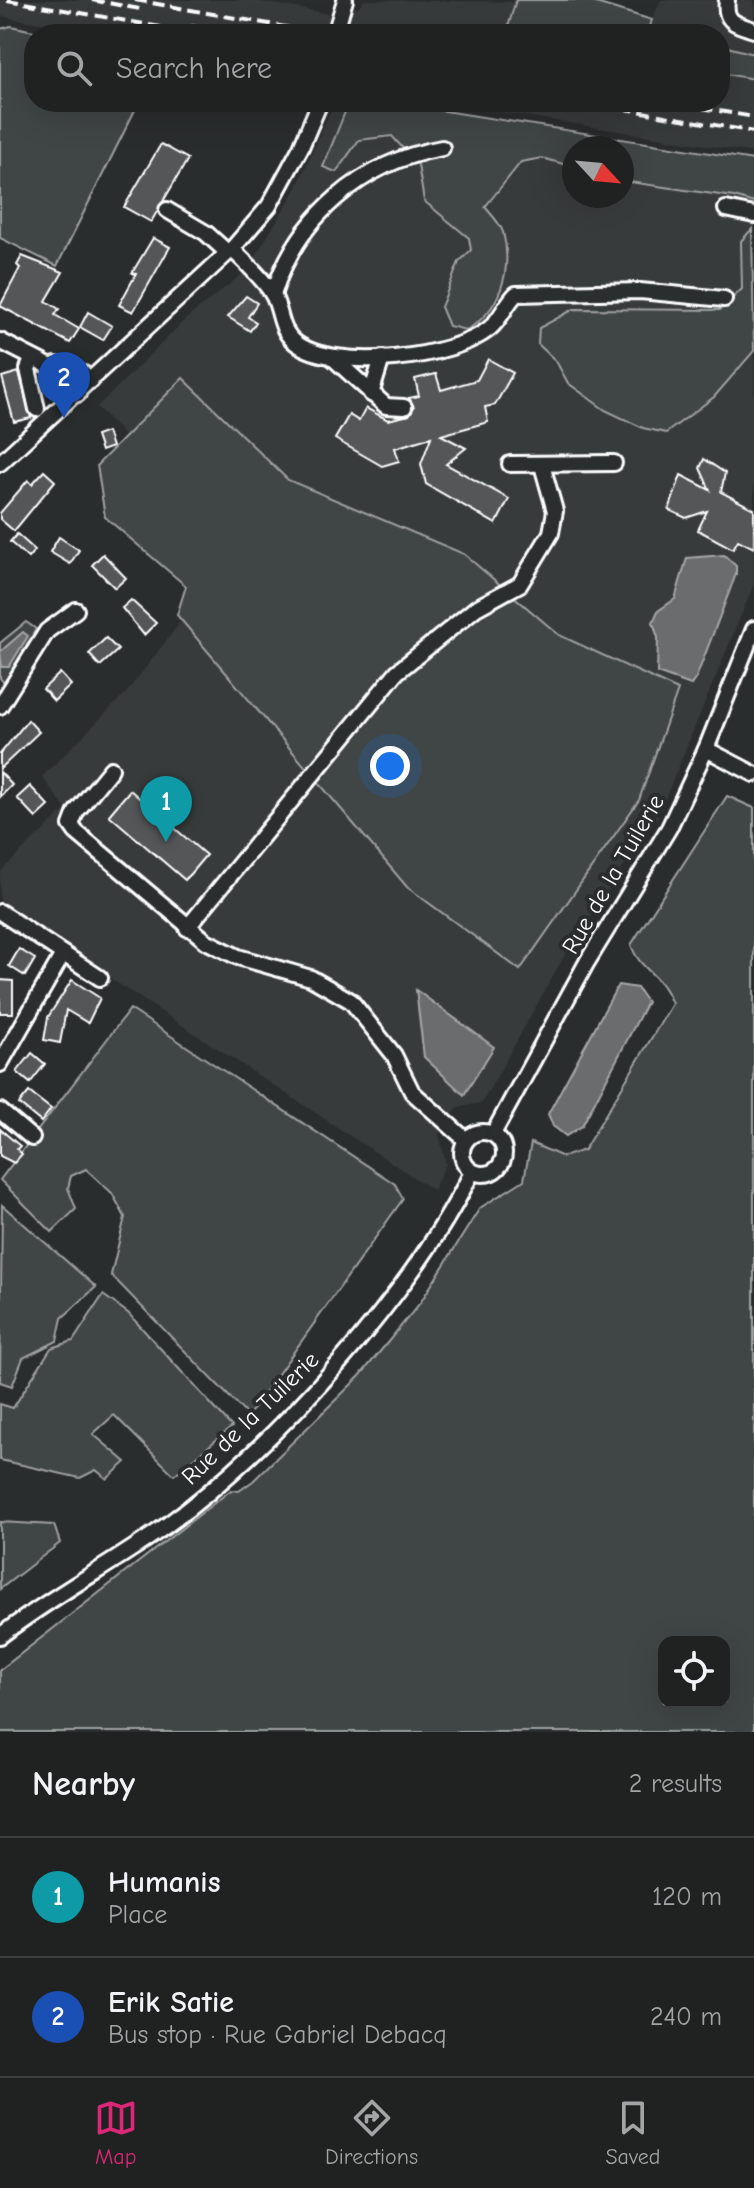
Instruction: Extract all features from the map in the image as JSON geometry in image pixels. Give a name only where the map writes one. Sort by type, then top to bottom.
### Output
[{"type":"street","points":[[727,0],[725,14],[731,22],[754,30]]},
{"type":"street","points":[[0,463],[230,251],[277,193],[315,112]]},
{"type":"street","points":[[273,295],[282,264],[308,223],[346,188],[392,162],[442,148]]},
{"type":"street","points":[[726,209],[754,215]]},
{"type":"street","points":[[167,210],[206,233],[250,269],[273,295],[287,333],[297,344],[332,357],[382,358],[423,354],[468,341],[491,328],[516,294],[640,291],[724,299]]},
{"type":"street","points":[[250,269],[272,272],[282,264]]},
{"type":"street","points":[[0,341],[32,359],[84,374],[91,381]]},
{"type":"street","points":[[332,357],[386,406],[404,407]]},
{"type":"street","points":[[371,394],[382,358]]},
{"type":"street","points":[[32,359],[28,369],[37,409]]},
{"type":"street","points":[[49,366],[66,378],[78,394]]},
{"type":"street","points":[[510,464],[614,463]]},
{"type":"street","points":[[187,928],[397,672],[476,608],[520,584],[551,533],[555,511],[542,465]]},
{"type":"street","points":[[0,706],[47,631],[76,610]]},
{"type":"street","name":"Rue de la Tuilerie","points":[[493,1134],[587,962],[669,828],[706,749],[754,629]]},
{"type":"street","points":[[706,749],[754,774]]},
{"type":"street","points":[[111,769],[76,812],[73,828],[187,928],[238,957],[311,978],[351,1001],[394,1055],[412,1092],[466,1140]]},
{"type":"street","points":[[0,912],[100,978]]},
{"type":"street","points":[[0,1064],[63,954]]},
{"type":"street","points":[[0,1111],[32,1138]]},
{"type":"street","points":[[475,1132],[493,1134],[504,1150],[501,1163],[492,1172],[472,1172],[462,1157],[466,1140],[475,1132]]},
{"type":"street","name":"Rue de la Tuilerie","points":[[0,1636],[170,1523],[262,1443],[335,1366],[394,1292],[472,1172]]},
{"type":"shaded area","points":[[0,0],[251,0],[341,16],[350,6],[357,8],[364,0],[515,2],[509,24],[45,24],[0,16]]},
{"type":"shaded area","points":[[516,0],[586,0],[652,20],[651,24],[509,24]]},
{"type":"shaded area","points":[[661,0],[754,0],[754,54],[730,48],[730,24],[650,24]]},
{"type":"shaded area","points":[[11,26],[24,29],[24,112],[134,112],[57,266],[0,238],[0,29]]},
{"type":"shaded area","points":[[730,48],[754,54],[754,79],[730,75]]},
{"type":"shaded area","points":[[730,73],[754,78],[754,153],[501,112],[730,112]]},
{"type":"shaded area","points":[[330,112],[399,112],[562,146],[562,208],[634,208],[634,153],[754,175],[754,584],[658,816],[567,951],[482,1103],[458,1107],[439,1134],[446,1164],[433,1190],[0,906],[0,872],[66,809],[42,777],[126,693],[235,551],[97,407],[187,318],[247,270],[296,189]]},
{"type":"shaded area","points":[[345,112],[451,112],[603,136],[562,136],[562,164],[542,158],[521,162],[485,207],[503,232],[505,275],[488,312],[466,330],[449,326],[441,307],[459,262],[471,250],[469,238],[424,201],[418,165],[392,136],[359,140],[336,172],[323,167]]},
{"type":"shaded area","points":[[634,141],[754,160],[754,203],[734,197],[634,183]]},
{"type":"shaded area","points":[[752,229],[754,351],[714,397],[666,433],[643,428],[605,410],[568,383],[556,361],[538,344],[539,328],[574,309],[720,310],[742,289],[741,241]]},
{"type":"shaded area","points":[[183,378],[288,480],[464,554],[559,635],[678,690],[639,800],[520,970],[407,887],[177,615],[186,586],[105,517],[97,465]]},
{"type":"shaded area","points":[[724,555],[736,566],[736,574],[696,678],[691,685],[657,673],[658,638],[653,622],[658,611],[675,599],[687,558]]},
{"type":"shaded area","points":[[26,622],[36,629],[4,683],[0,678],[0,643]]},
{"type":"shaded area","points":[[23,632],[28,636],[9,667],[2,667],[0,652]]},
{"type":"shaded area","points":[[727,796],[754,808],[754,1732],[0,1732],[0,1670],[231,1490],[239,1491],[253,1481],[360,1376],[420,1303],[480,1208],[524,1180],[531,1143],[563,1157],[584,1150],[672,1004],[662,985],[631,945]]},
{"type":"shaded area","points":[[618,985],[637,988],[647,1002],[582,1126],[566,1136],[553,1126],[548,1114]]},
{"type":"shaded area","points":[[416,990],[494,1047],[464,1095],[424,1057]]},
{"type":"shaded area","points":[[130,1009],[395,1184],[403,1199],[248,1416],[111,1275],[125,1217],[112,1193],[86,1169],[71,1176],[68,1188],[76,1209],[52,1232],[0,1180]]},
{"type":"shaded area","points":[[2,1205],[96,1287],[62,1318],[57,1341],[23,1358],[12,1386],[0,1382]]},
{"type":"shaded area","points":[[103,1295],[128,1313],[232,1427],[174,1475],[114,1415],[93,1434],[126,1462],[107,1479],[96,1470],[80,1478],[0,1460],[0,1404],[13,1408],[51,1348],[73,1341]]},
{"type":"shaded area","points":[[0,1522],[54,1525],[60,1543],[0,1589]]},
{"type":"building","points":[[161,144],[188,159],[151,222],[124,207]]},
{"type":"building","points":[[153,238],[170,247],[133,312],[119,305],[136,274],[132,273]]},
{"type":"building","points":[[22,256],[63,272],[46,301],[59,309],[55,315],[79,329],[70,343],[0,306],[20,268],[17,265]]},
{"type":"building","points":[[246,296],[257,303],[248,317],[256,322],[250,331],[228,317]]},
{"type":"building","points":[[88,312],[112,326],[103,340],[80,327]]},
{"type":"building","points":[[488,359],[513,373],[495,405],[485,407],[488,422],[441,435],[466,448],[446,464],[509,499],[496,524],[426,484],[421,464],[431,437],[395,448],[399,461],[382,466],[335,439],[349,415],[359,421],[366,408],[388,420],[409,415],[414,407],[409,398],[419,396],[415,379],[436,374],[441,390],[477,380]]},
{"type":"building","points":[[19,372],[31,418],[14,422],[2,377]]},
{"type":"building","points":[[107,432],[112,447],[101,451],[96,436]]},
{"type":"building","points":[[704,459],[725,473],[721,492],[754,509],[754,548],[738,540],[733,549],[698,530],[707,511],[686,518],[669,510],[681,475],[710,490],[700,468]]},
{"type":"building","points":[[44,471],[55,481],[14,531],[0,519],[0,513],[28,480],[32,484]]},
{"type":"building","points":[[17,534],[35,550],[28,558],[10,542]]},
{"type":"building","points":[[59,537],[79,550],[70,564],[50,552]]},
{"type":"building","points":[[103,554],[126,578],[115,588],[92,565]]},
{"type":"building","points":[[131,600],[156,623],[144,635],[122,608]]},
{"type":"building","points":[[106,638],[118,650],[100,666],[89,654]]},
{"type":"building","points":[[60,673],[71,685],[54,701],[43,689]]},
{"type":"building","points":[[28,720],[39,732],[0,769],[0,754]]},
{"type":"building","points":[[0,772],[12,785],[0,797]]},
{"type":"building","points":[[30,786],[49,806],[36,818],[17,798]]},
{"type":"building","points":[[130,790],[206,855],[185,880],[109,815]]},
{"type":"building","points":[[19,949],[35,959],[25,976],[9,966]]},
{"type":"building","points":[[0,980],[13,981],[13,1013],[0,1013]]},
{"type":"building","points":[[72,980],[100,998],[88,1023],[66,1010],[60,1043],[44,1040],[48,1017]]},
{"type":"building","points":[[32,1053],[45,1064],[30,1083],[17,1072]]},
{"type":"building","points":[[29,1092],[51,1109],[41,1122],[19,1104]]},
{"type":"building","points":[[0,1129],[20,1146],[17,1149],[22,1154],[14,1163],[0,1156]]},
{"type":"railway","points":[[7,0],[144,24]]},
{"type":"railway","points":[[92,0],[145,10]]},
{"type":"railway","points":[[135,0],[269,24]]},
{"type":"railway","points":[[643,112],[754,132]]},
{"type":"railway","points":[[725,112],[754,117]]},
{"type":"place","name":"Erik Satie","points":[[64,418]]},
{"type":"place","name":"Humanis","points":[[166,842]]}]
